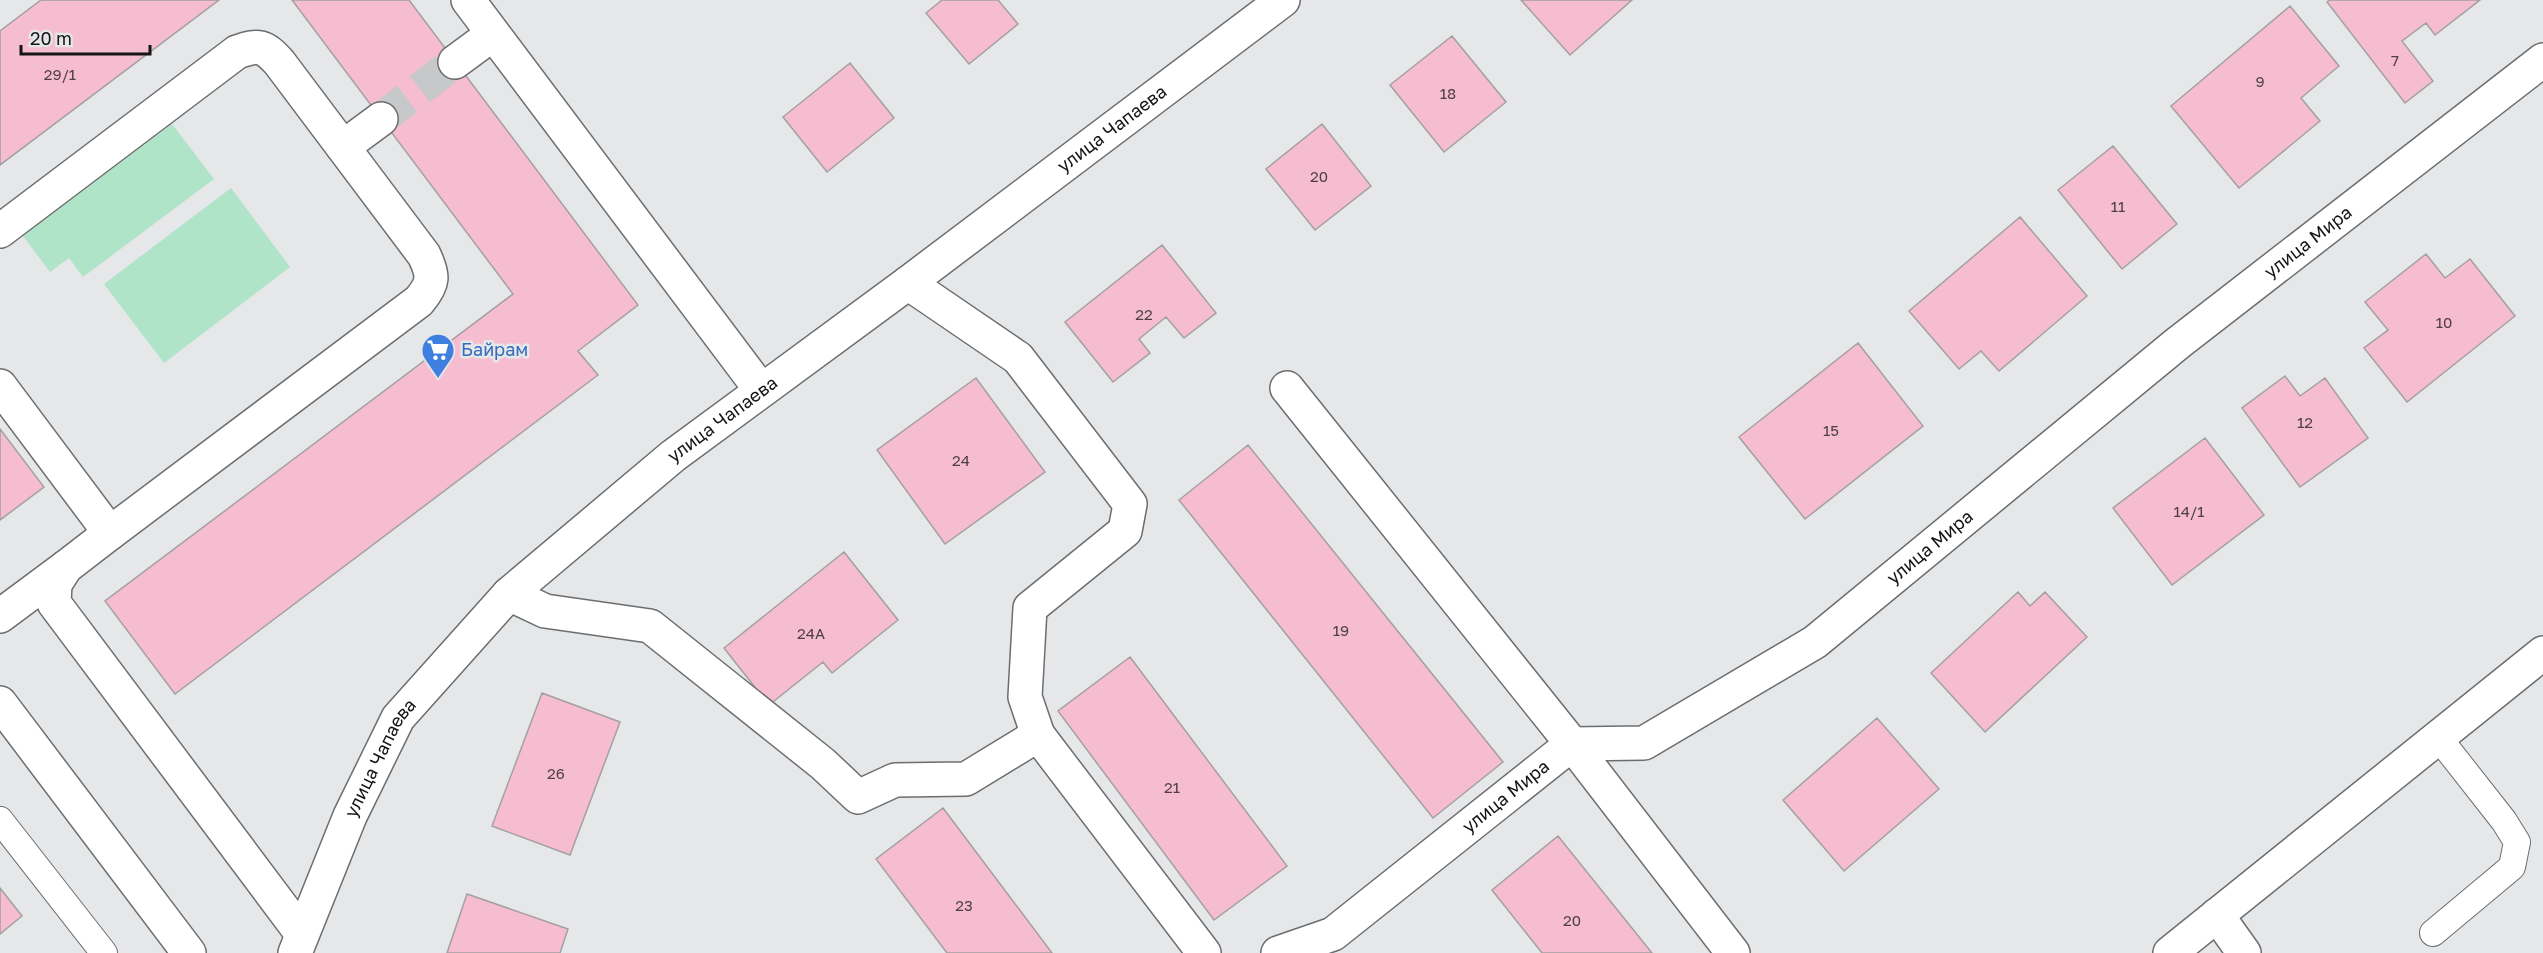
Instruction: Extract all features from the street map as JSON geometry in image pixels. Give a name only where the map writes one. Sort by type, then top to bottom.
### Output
[{"type":"street","points":[[468,0],[761,390]]},
{"type":"street","name":"улица Чапаева","points":[[298,943],[350,816],[398,718],[509,594],[673,456],[908,283],[1283,0]]},
{"type":"street","points":[[455,62],[493,34]]},
{"type":"street","points":[[0,231],[237,52],[253,46],[267,50],[279,62],[424,255],[432,272],[429,288],[419,301],[0,616]]},
{"type":"street","name":"улица Мира","points":[[1278,953],[1340,944],[1572,744],[1644,742],[1815,642],[2178,343],[2543,60]]},
{"type":"street","points":[[343,147],[381,118]]},
{"type":"street","points":[[908,283],[1018,358],[1130,504],[1125,531],[1030,608],[1024,697],[1038,735],[1204,953]]},
{"type":"street","points":[[0,386],[110,533]]},
{"type":"street","points":[[1287,388],[1572,744],[1733,953]]},
{"type":"street","points":[[66,567],[55,584],[54,603],[298,943]]},
{"type":"street","points":[[509,594],[545,611],[650,626],[823,764],[858,797],[895,780],[966,779],[1038,735]]},
{"type":"street","points":[[2170,953],[2543,653]]},
{"type":"street","points":[[0,703],[189,953]]},
{"type":"street","points":[[2217,915],[2244,953]]},
{"type":"lane","points":[[2433,933],[2512,867],[2517,842],[2504,821],[2438,737]]},
{"type":"lane","points":[[0,820],[104,953]]},
{"type":"green space","points":[[172,124],[214,179],[83,277],[69,258],[50,272],[23,236]]},
{"type":"green space","points":[[231,188],[290,267],[164,363],[104,284]]},
{"type":"building","points":[[41,0],[219,0],[0,165],[0,31]]},
{"type":"building","points":[[292,0],[409,0],[638,305],[578,351],[598,375],[175,694],[105,601],[513,294]]},
{"type":"building","points":[[942,0],[998,0],[1018,24],[969,64],[926,13]]},
{"type":"building","points":[[1521,0],[1632,0],[1570,55]]},
{"type":"building","points":[[2330,0],[2480,0],[2435,35],[2426,23],[2402,41],[2433,81],[2405,103],[2327,2]]},
{"type":"building","points":[[2290,6],[2339,66],[2301,98],[2320,121],[2239,188],[2171,106]]},
{"type":"building","points":[[1452,36],[1506,102],[1444,152],[1390,85]]},
{"type":"building","points":[[850,63],[894,118],[827,172],[783,117]]},
{"type":"building","points":[[1322,124],[1371,186],[1315,230],[1266,169]]},
{"type":"building","points":[[2113,146],[2177,224],[2122,269],[2058,190]]},
{"type":"building","points":[[2020,217],[2087,296],[1999,371],[1981,351],[1959,369],[1909,311]]},
{"type":"building","points":[[1162,245],[1216,313],[1184,338],[1166,317],[1139,339],[1150,353],[1113,382],[1065,322]]},
{"type":"building","points":[[2426,254],[2445,278],[2470,259],[2515,316],[2407,402],[2364,348],[2388,330],[2365,302]]},
{"type":"building","points":[[1858,343],[1923,426],[1805,519],[1739,437]]},
{"type":"building","points":[[2285,376],[2300,396],[2325,378],[2368,438],[2300,487],[2242,408]]},
{"type":"building","points":[[976,378],[1045,472],[945,544],[877,450]]},
{"type":"building","points":[[0,429],[44,487],[0,520]]},
{"type":"building","points":[[2205,438],[2264,515],[2172,585],[2113,508]]},
{"type":"building","points":[[1248,445],[1503,762],[1433,818],[1179,500]]},
{"type":"building","points":[[844,552],[898,620],[832,673],[823,662],[769,705],[724,648]]},
{"type":"building","points":[[2018,592],[2030,606],[2045,592],[2087,637],[1985,732],[1931,673]]},
{"type":"building","points":[[1130,657],[1287,866],[1214,920],[1058,711]]},
{"type":"building","points":[[542,693],[620,722],[570,855],[492,826]]},
{"type":"building","points":[[1877,718],[1939,789],[1844,871],[1783,800]]},
{"type":"building","points":[[943,808],[1052,953],[947,953],[876,859]]},
{"type":"building","points":[[1558,836],[1652,953],[1542,953],[1492,890]]},
{"type":"building","points":[[0,888],[22,916],[0,934]]},
{"type":"building","points":[[467,894],[568,929],[560,953],[447,953]]},
{"type":"tunnel","points":[[381,119],[455,62]]},
{"type":"place","name":"Байрам","points":[[438,379]]}]
